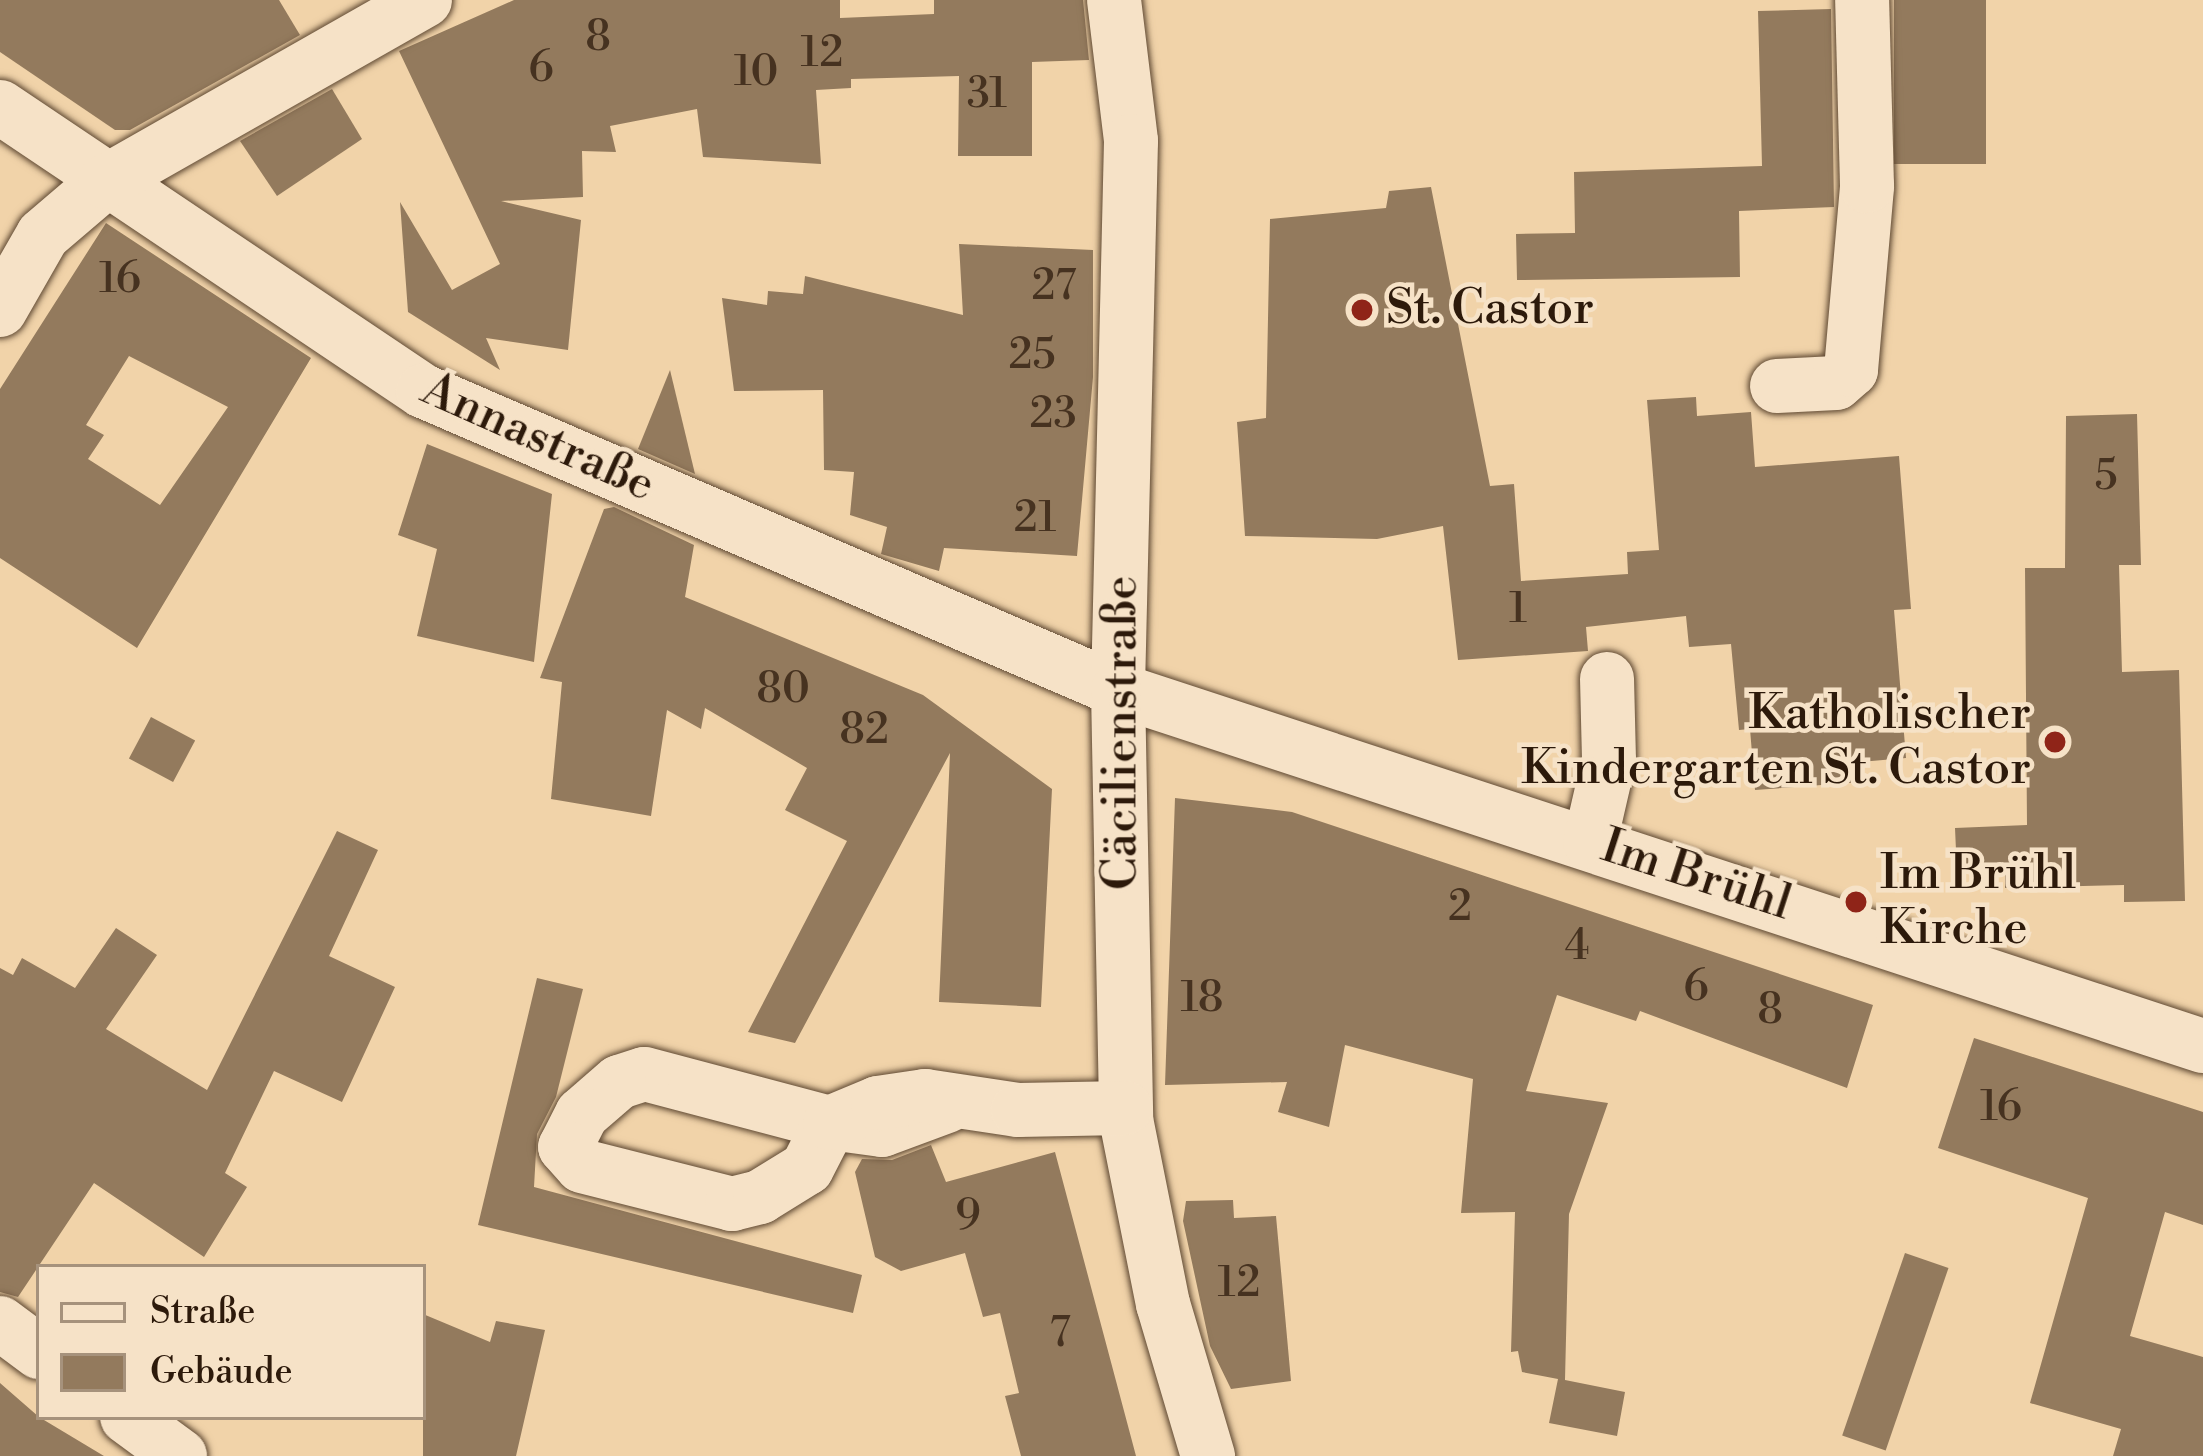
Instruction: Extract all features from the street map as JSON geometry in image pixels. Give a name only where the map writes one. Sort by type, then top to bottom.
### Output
[{"type":"street","points":[[0,310],[43,236],[105,182],[425,0]]},
{"type":"street","name":"Cäcilienstraße","points":[[1114,0],[1131,141],[1118,690],[1125,1108],[1163,1304],[1208,1456]]},
{"type":"street","points":[[1777,386],[1836,383],[1851,370],[1868,185],[1862,0]]},
{"type":"street","name":"Annastraße","points":[[0,107],[105,182],[423,391],[1118,690]]},
{"type":"street","points":[[1590,842],[1609,760],[1607,679]]},
{"type":"street","name":"Im Brühl","points":[[1118,690],[2203,1046]]},
{"type":"street","points":[[830,1123],[882,1130],[947,1106],[1125,1108]]},
{"type":"street","points":[[0,1323],[36,1350]]},
{"type":"street","points":[[131,1420],[180,1456]]},
{"type":"building","points":[[0,0],[279,0],[300,35],[130,130],[115,130],[0,52]]},
{"type":"building","points":[[514,0],[840,0],[840,18],[934,14],[934,0],[1083,0],[1089,60],[1032,62],[1032,156],[958,156],[959,76],[851,79],[851,88],[816,90],[821,164],[703,157],[697,109],[610,126],[616,152],[582,151],[583,197],[501,201],[581,220],[568,350],[486,338],[500,370],[408,312],[400,202],[452,290],[500,264],[399,51]]},
{"type":"building","points":[[1894,0],[1986,0],[1986,164],[1894,164]]},
{"type":"building","points":[[1831,9],[1834,207],[1739,211],[1740,277],[1517,280],[1516,234],[1575,233],[1574,172],[1762,166],[1758,11]]},
{"type":"building","points":[[332,89],[362,139],[277,196],[240,141]]},
{"type":"building","points":[[1431,187],[1490,486],[1514,484],[1521,581],[1628,574],[1627,552],[1659,550],[1647,400],[1696,397],[1697,416],[1751,412],[1755,467],[1899,456],[1911,609],[1894,610],[1906,758],[1860,762],[1862,782],[1755,790],[1750,729],[1739,730],[1731,644],[1689,647],[1686,616],[1586,627],[1588,651],[1458,660],[1443,526],[1377,539],[1245,536],[1237,422],[1266,418],[1270,219],[1386,208],[1389,191]]},
{"type":"building","points":[[106,223],[311,358],[137,648],[0,558],[0,389]],"holes":[[[129,356],[228,407],[160,505],[88,459],[104,435],[86,425]]]},
{"type":"building","points":[[959,244],[1093,250],[1093,377],[1077,556],[944,548],[939,571],[881,554],[887,527],[850,515],[854,472],[824,470],[823,390],[734,391],[722,298],[767,305],[768,291],[803,294],[805,276],[963,315]]},
{"type":"building","points":[[670,370],[695,474],[638,449]]},
{"type":"building","points":[[2137,414],[2141,565],[2119,565],[2122,672],[2179,670],[2185,901],[2124,902],[2124,885],[2005,888],[2005,871],[1957,873],[1955,828],[2027,825],[2025,568],[2065,568],[2066,416]]},
{"type":"building","points":[[427,444],[552,494],[534,662],[417,636],[437,549],[398,535]]},
{"type":"building","points":[[614,507],[694,545],[685,597],[923,695],[1052,789],[1041,1007],[939,1002],[950,753],[795,1043],[748,1032],[847,841],[785,810],[807,768],[705,708],[701,729],[667,710],[651,816],[551,799],[562,682],[540,678],[604,509]]},
{"type":"building","points":[[151,717],[195,740],[173,782],[129,758]]},
{"type":"building","points":[[1175,798],[1292,812],[1873,1005],[1847,1088],[1640,1011],[1636,1021],[1557,995],[1526,1091],[1608,1103],[1569,1214],[1565,1380],[1625,1392],[1617,1436],[1549,1423],[1558,1379],[1522,1372],[1518,1351],[1511,1352],[1515,1212],[1461,1213],[1473,1079],[1345,1045],[1329,1127],[1278,1112],[1287,1082],[1165,1085]]},
{"type":"building","points":[[337,831],[378,850],[329,956],[395,987],[342,1102],[274,1071],[225,1173],[247,1187],[204,1257],[94,1183],[18,1297],[0,1292],[0,968],[13,975],[22,958],[75,988],[116,928],[157,955],[106,1029],[207,1090]]},
{"type":"building","points":[[537,978],[583,989],[556,1097],[537,1134],[534,1187],[862,1275],[853,1313],[478,1225]]},
{"type":"building","points":[[1974,1038],[2203,1112],[2203,1225],[2165,1212],[2130,1336],[2203,1357],[2203,1456],[2113,1456],[2121,1429],[2030,1403],[2088,1198],[1938,1148]]},
{"type":"building","points":[[931,1145],[946,1182],[1055,1152],[1136,1456],[1021,1456],[1005,1396],[1019,1393],[1000,1313],[983,1317],[965,1253],[901,1271],[875,1257],[855,1172],[862,1159],[892,1160]]},
{"type":"building","points":[[1233,1200],[1234,1218],[1276,1216],[1291,1381],[1231,1389],[1210,1346],[1183,1221],[1186,1201]]},
{"type":"building","points":[[1905,1253],[1948,1268],[1886,1450],[1842,1435]]},
{"type":"building","points":[[426,1315],[490,1342],[496,1321],[545,1330],[516,1456],[423,1456]]},
{"type":"building","points":[[0,1383],[36,1414],[36,1420],[44,1420],[104,1456],[0,1456]]},
{"type":"place","name":"St. Castor","points":[[1362,310]]},
{"type":"place","name":"Katholischer Kindergarten St. Castor","points":[[2055,742]]},
{"type":"place","name":"Im Brühl Kirche","points":[[1856,902]]}]
